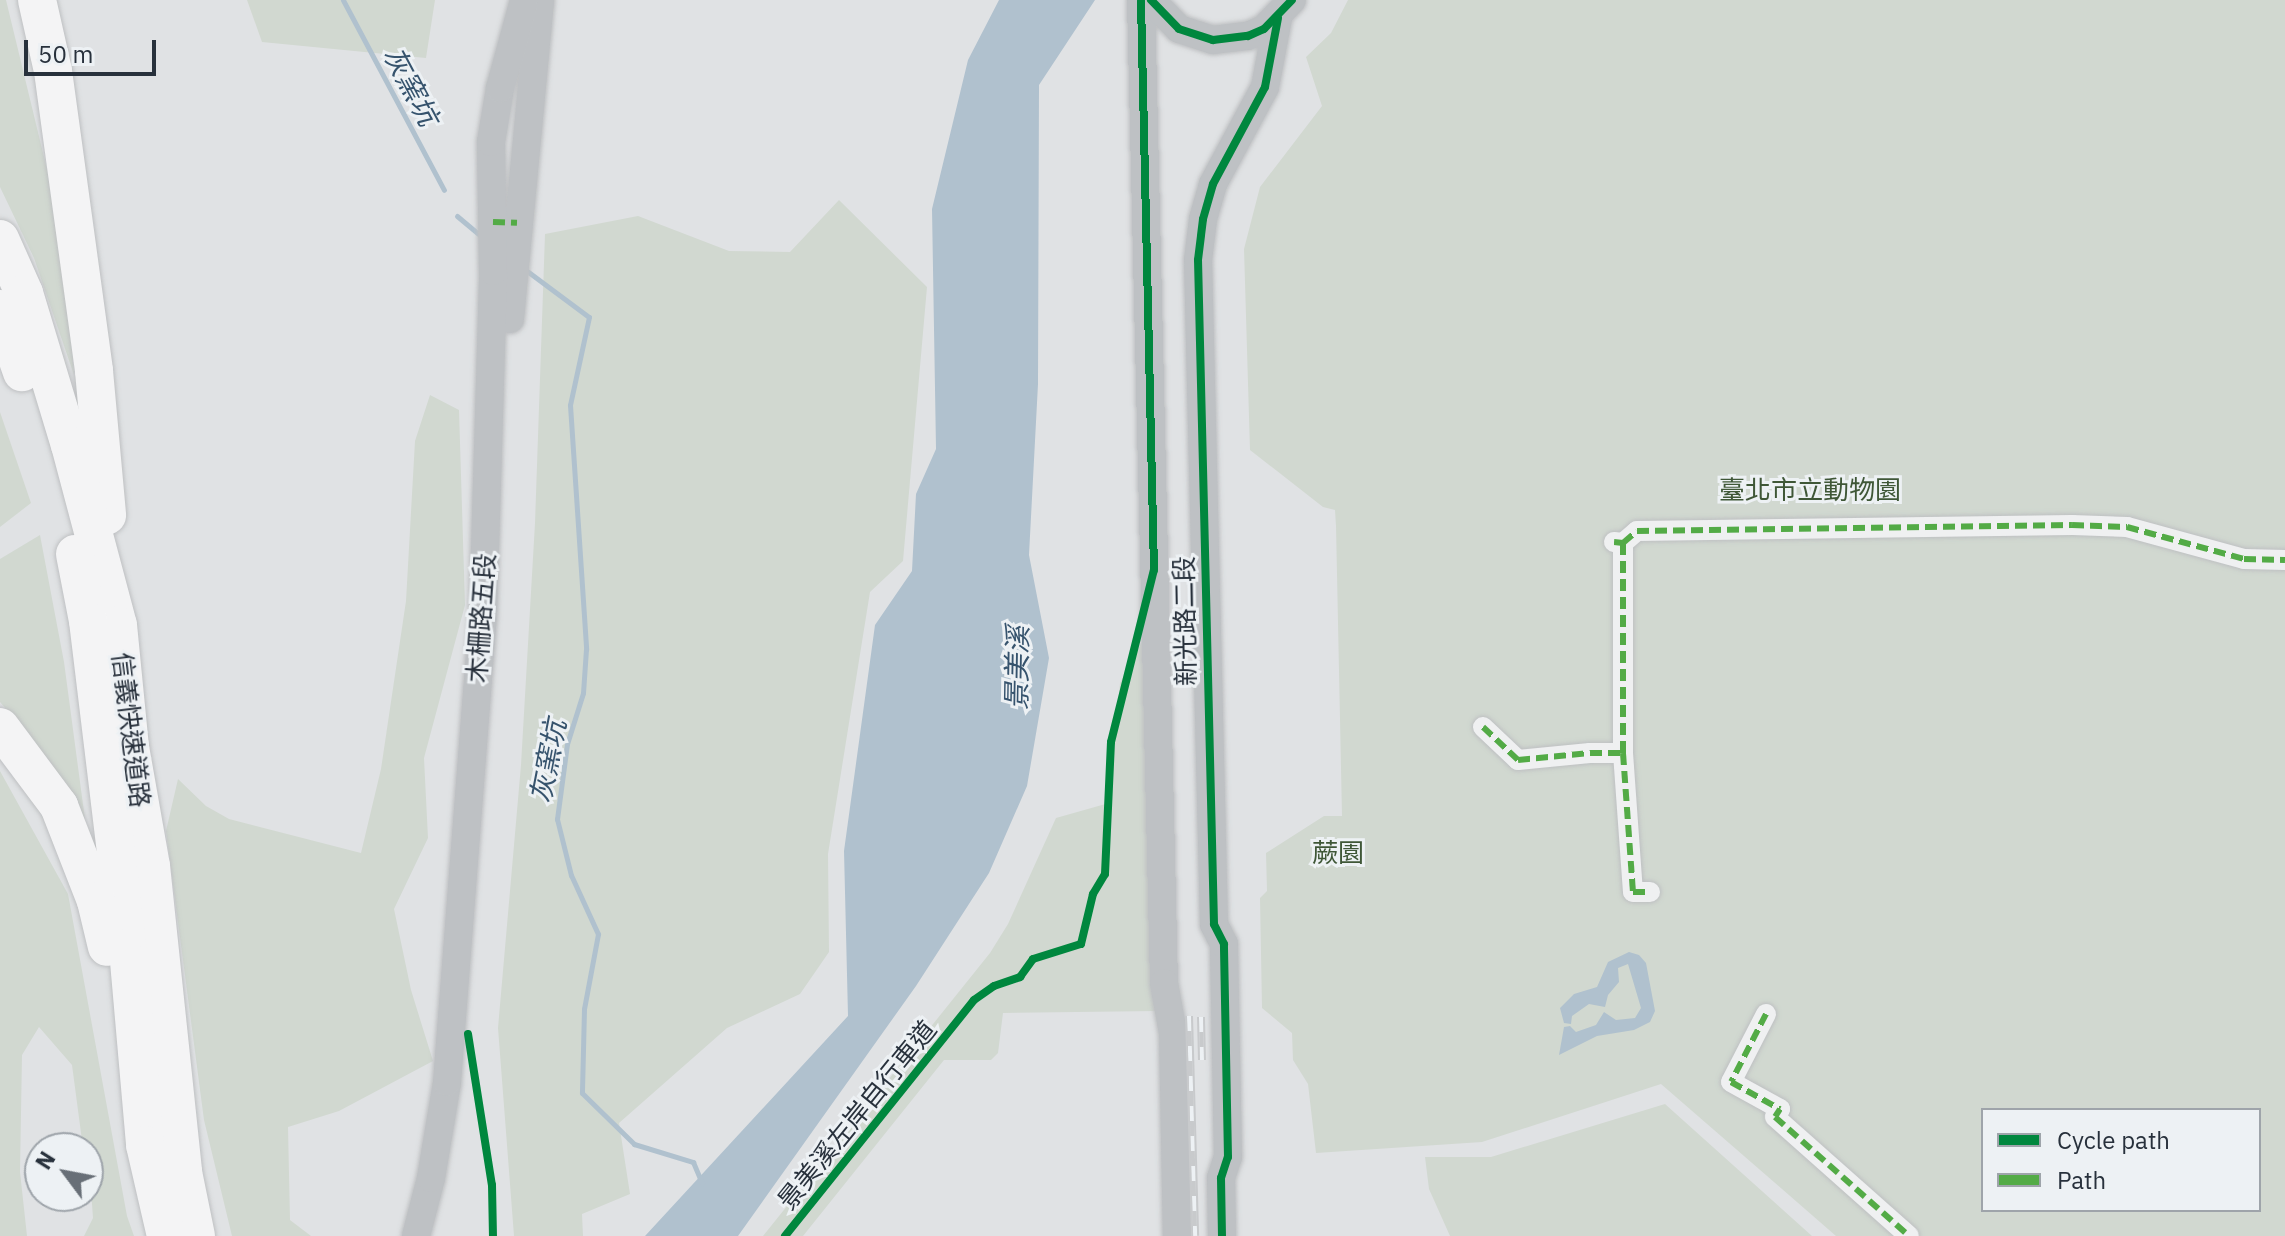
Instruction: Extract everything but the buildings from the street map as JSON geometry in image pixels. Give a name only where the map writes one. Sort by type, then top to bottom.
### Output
[{"type":"highway","points":[[37,0],[53,71],[94,371],[118,625]]},
{"type":"highway","points":[[53,71],[57,0]]},
{"type":"highway","name":"信義快速道路","points":[[0,239],[24,293],[66,430],[118,625],[130,747],[151,866],[183,1172],[196,1236]]},
{"type":"highway","name":"信義快速道路","points":[[0,309],[63,494],[88,621],[145,1145],[166,1236]]},
{"type":"highway","points":[[0,727],[59,806],[96,901],[139,1078]]},
{"type":"street","name":"木柵路五段","points":[[436,1236],[458,1126],[468,1034],[500,618],[509,337],[505,222],[491,142],[500,88],[524,0]]},
{"type":"street","name":"木柵路五段","points":[[416,1236],[431,1178],[447,1082],[483,617],[505,222],[529,106],[540,0]]},
{"type":"street","name":"新光路二段","points":[[1141,0],[1164,971],[1173,1033],[1177,1236]]},
{"type":"street","points":[[1151,0],[1179,29],[1213,40],[1248,36],[1288,5]]},
{"type":"street","name":"新光路二段","points":[[1222,1236],[1221,1178],[1228,1157],[1224,944],[1214,924],[1198,260],[1213,184],[1265,87],[1288,5]]},
{"type":"street","points":[[500,88],[509,89],[529,106]]},
{"type":"street","points":[[1650,892],[1633,892],[1623,753],[1618,542],[1637,531],[2072,525],[2127,527],[2244,559],[2285,560]]},
{"type":"street","points":[[1483,727],[1518,760],[1623,753]]},
{"type":"street","points":[[1766,1014],[1731,1082],[1780,1109],[1775,1117],[1909,1236]]},
{"type":"green space","points":[[0,0],[6,0],[51,186],[69,294],[74,375],[34,258],[0,187]]},
{"type":"green space","points":[[247,0],[435,0],[426,58],[262,42]]},
{"type":"green space","name":"臺北市立動物園","points":[[1348,0],[2285,0],[2285,1236],[1836,1236],[1661,1084],[1482,1142],[1316,1153],[1308,1084],[1293,1060],[1292,1033],[1262,1008],[1260,898],[1267,891],[1266,853],[1324,816],[1342,816],[1335,510],[1323,507],[1250,450],[1244,249],[1260,187],[1322,106],[1306,57],[1331,33]]},
{"type":"green space","points":[[839,200],[927,287],[903,561],[870,592],[828,854],[829,952],[800,994],[727,1028],[619,1123],[630,1194],[582,1214],[583,1236],[514,1236],[498,1028],[521,765],[535,523],[545,234],[638,216],[729,251],[790,252]]},
{"type":"green space","points":[[430,395],[459,410],[465,605],[424,758],[428,838],[394,909],[411,990],[433,1061],[339,1111],[288,1127],[290,1220],[311,1236],[232,1236],[204,1120],[166,831],[178,779],[206,806],[229,819],[361,853],[381,769],[406,601],[415,441]]},
{"type":"green space","points":[[0,412],[31,503],[0,527]]},
{"type":"green space","points":[[40,535],[64,662],[88,842],[19,724],[0,702],[0,559]]},
{"type":"green space","points":[[1147,632],[1157,1011],[1003,1013],[998,1053],[991,1060],[944,1060],[803,1236],[763,1236],[990,953],[1008,924],[1056,818],[1109,803],[1120,683]]},
{"type":"green space","points":[[0,771],[68,894],[127,1216],[134,1236],[84,1236],[93,1218],[93,1212],[104,1212],[104,1132],[81,1132],[72,1065],[39,1027],[22,1055],[20,1172],[27,1236],[0,1236]]},
{"type":"green space","points":[[1665,1104],[1812,1236],[1450,1236],[1429,1189],[1425,1157],[1491,1157]]},
{"type":"water","name":"景美溪","points":[[999,0],[1095,0],[1039,85],[1038,384],[1029,555],[1049,658],[1027,786],[989,873],[916,986],[738,1236],[645,1236],[848,1016],[844,851],[875,625],[912,571],[916,494],[936,449],[932,209],[968,60]]},
{"type":"water","points":[[1629,952],[1639,955],[1646,963],[1655,1011],[1650,1022],[1634,1030],[1597,1036],[1559,1055],[1564,1027],[1570,1026],[1576,1032],[1596,1025],[1604,1012],[1616,1020],[1635,1018],[1641,1008],[1628,964],[1618,968],[1619,982],[1608,995],[1605,1007],[1589,1004],[1572,1016],[1571,1024],[1564,1023],[1560,1008],[1574,994],[1597,987],[1608,962]]},
{"type":"waterway","name":"灰窯坑","points":[[343,0],[444,190]]},
{"type":"waterway","name":"灰窯坑","points":[[457,216],[481,236]]},
{"type":"waterway","name":"灰窯坑","points":[[523,268],[589,317],[570,405],[586,649],[583,693],[567,744],[557,819],[571,875],[598,934],[584,1009],[582,1093],[634,1144],[693,1162],[702,1183]]},
{"type":"railway","points":[[1189,1016],[1195,1236]]},
{"type":"railway","points":[[1201,1017],[1202,1060]]},
{"type":"marked path","points":[[493,222],[517,223]]},
{"type":"marked path","points":[[1614,542],[1623,543],[1637,531],[2072,525],[2127,527],[2244,559],[2285,560]]},
{"type":"marked path","points":[[1623,543],[1623,753],[1633,892],[1650,892]]},
{"type":"marked path","points":[[1483,727],[1518,760],[1623,753]]},
{"type":"marked path","points":[[1766,1014],[1731,1082],[1780,1109],[1775,1117],[1909,1236]]},
{"type":"cycle path","name":"景美溪左岸自行車道","points":[[785,1236],[974,1000],[994,986],[1020,977],[1033,959],[1081,944],[1093,894],[1105,874],[1111,742],[1154,570],[1141,0]]},
{"type":"cycle path","points":[[1151,0],[1179,29],[1213,40],[1248,36],[1264,29],[1292,0]]},
{"type":"cycle path","points":[[1222,1236],[1221,1178],[1228,1157],[1224,944],[1214,924],[1198,260],[1203,219],[1213,184],[1265,87],[1278,18]]},
{"type":"cycle path","points":[[468,1034],[492,1185],[493,1236]]},
{"type":"park label","name":"蕨園","points":[[1338,853]]}]
